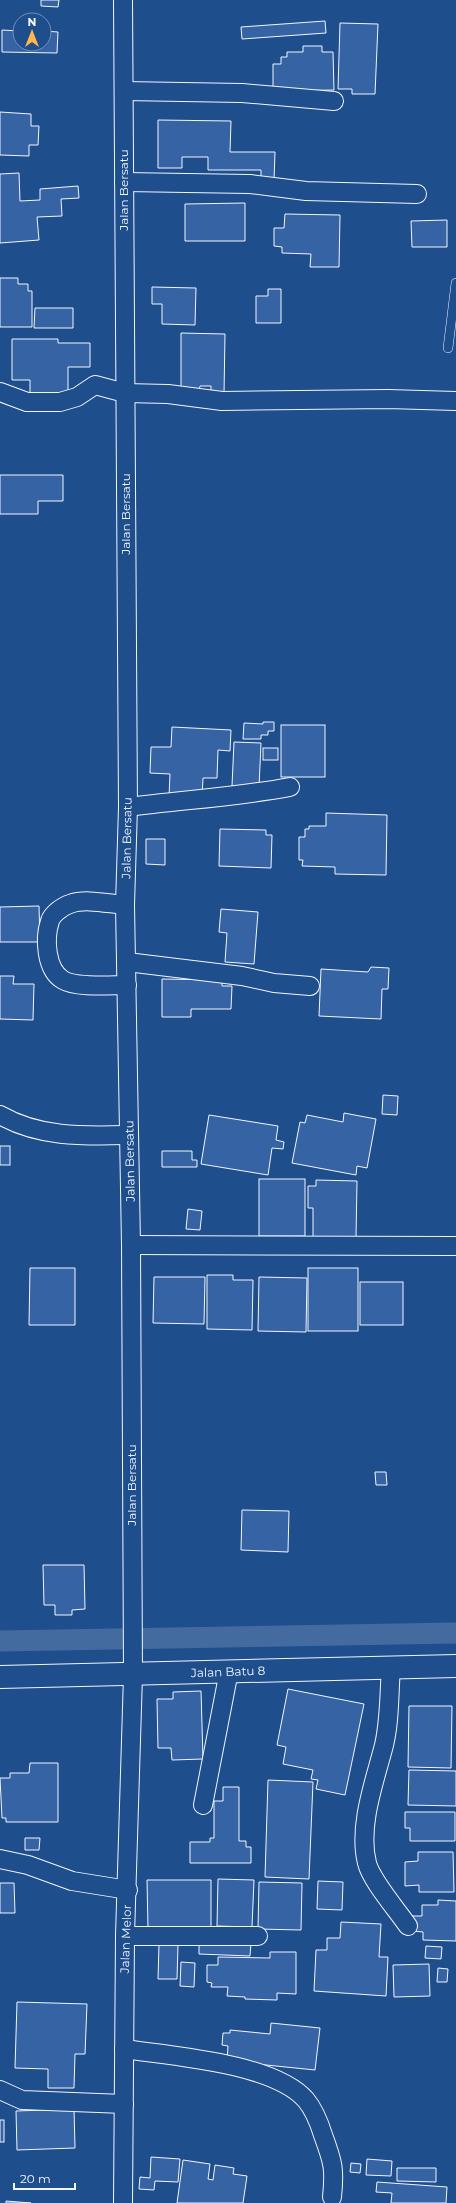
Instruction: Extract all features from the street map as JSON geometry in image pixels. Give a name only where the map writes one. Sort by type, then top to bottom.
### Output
[{"type":"street","name":"Jalan Bersatu","points":[[123,0],[128,807],[125,905],[130,1136],[133,1667]]},
{"type":"street","points":[[124,91],[242,93],[334,101]]},
{"type":"street","points":[[124,182],[250,184],[306,191],[417,194]]},
{"type":"street","points":[[0,392],[27,402],[60,402],[77,397],[95,385],[125,393],[168,394],[222,401],[388,399],[456,401]]},
{"type":"street","points":[[128,807],[179,800],[245,796],[290,788]]},
{"type":"street","points":[[125,905],[81,902],[71,903],[61,908],[50,920],[47,953],[55,973],[64,981],[77,984],[127,985]]},
{"type":"street","points":[[127,962],[242,976],[274,983],[310,986]]},
{"type":"street","points":[[0,1115],[13,1122],[46,1132],[74,1136],[130,1136]]},
{"type":"street","points":[[131,1245],[456,1246]]},
{"type":"street","name":"Jalan Batu 8","points":[[0,1677],[133,1667],[229,1671],[456,1666]]},
{"type":"street","name":"Jalan Melor","points":[[123,2203],[125,1936],[128,1890],[133,1667]]},
{"type":"street","points":[[392,1667],[384,1748],[376,1768],[366,1824],[366,1863],[377,1884],[388,1896],[408,1926]]},
{"type":"street","points":[[203,1805],[229,1671]]},
{"type":"street","points":[[0,1859],[28,1865],[72,1881],[128,1890]]},
{"type":"street","points":[[125,1936],[258,1936]]},
{"type":"street","points":[[124,2049],[220,2064],[259,2072],[290,2088],[305,2099],[315,2113],[335,2172],[332,2197]]},
{"type":"street","points":[[0,2090],[22,2100],[124,2104]]},
{"type":"lane","points":[[448,348],[456,283]]},
{"type":"building","points":[[41,0],[59,0],[58,7],[41,6]]},
{"type":"building","points":[[325,21],[326,33],[242,39],[241,27]]},
{"type":"building","points":[[340,23],[378,24],[375,94],[352,94],[352,89],[338,89]]},
{"type":"building","points":[[2,30],[12,31],[12,52],[52,52],[52,32],[58,32],[57,53],[2,52]]},
{"type":"building","points":[[303,46],[322,46],[322,52],[333,52],[334,90],[273,91],[273,64],[281,64],[281,57],[287,57],[287,52],[303,52]]},
{"type":"building","points":[[0,112],[31,114],[31,126],[39,126],[38,145],[29,145],[29,156],[0,155]]},
{"type":"building","points":[[158,120],[231,121],[230,152],[275,152],[274,181],[261,181],[261,170],[208,170],[208,157],[182,157],[182,168],[158,168]]},
{"type":"building","points":[[19,173],[20,201],[40,200],[40,189],[78,186],[79,198],[61,199],[62,216],[37,217],[39,240],[0,243],[0,174]]},
{"type":"building","points":[[245,203],[245,241],[185,241],[185,204]]},
{"type":"building","points":[[285,214],[340,215],[339,267],[310,267],[311,254],[282,253],[282,247],[274,246],[274,228],[284,228]]},
{"type":"building","points":[[447,220],[447,247],[412,247],[411,221]]},
{"type":"building","points":[[0,278],[18,278],[18,284],[28,284],[28,291],[32,291],[32,327],[0,327]]},
{"type":"building","points":[[152,287],[196,288],[195,325],[162,324],[162,304],[152,304]]},
{"type":"building","points":[[268,289],[281,289],[281,323],[256,323],[256,296],[268,296]]},
{"type":"building","points":[[35,308],[73,308],[73,328],[34,328]]},
{"type":"building","points":[[181,333],[225,334],[224,395],[211,395],[211,386],[200,386],[199,391],[181,391]]},
{"type":"building","points":[[12,339],[58,339],[58,343],[90,343],[90,367],[68,367],[68,395],[30,395],[30,380],[12,380]]},
{"type":"building","points":[[0,475],[63,475],[63,501],[38,501],[38,514],[0,514]]},
{"type":"building","points":[[263,722],[274,722],[274,731],[268,731],[268,735],[261,735],[261,739],[243,739],[244,723],[263,724]]},
{"type":"building","points":[[281,725],[325,725],[325,777],[281,777]]},
{"type":"building","points":[[172,727],[231,730],[230,751],[218,750],[217,778],[203,778],[202,798],[169,797],[170,774],[150,773],[151,747],[171,747]]},
{"type":"building","points":[[234,742],[261,743],[259,787],[232,786]]},
{"type":"building","points":[[263,748],[278,748],[278,760],[263,760]]},
{"type":"building","points":[[326,813],[387,815],[386,875],[335,874],[335,867],[302,866],[303,860],[299,860],[299,837],[305,837],[305,829],[309,829],[309,826],[326,826]]},
{"type":"building","points":[[220,829],[266,830],[266,835],[272,835],[271,868],[219,866]]},
{"type":"building","points":[[146,839],[165,839],[165,865],[146,864]]},
{"type":"building","points":[[39,906],[40,942],[0,942],[0,907]]},
{"type":"building","points":[[221,909],[258,912],[254,964],[225,962],[227,933],[219,932]]},
{"type":"building","points":[[371,967],[389,968],[388,989],[382,989],[381,1019],[319,1016],[321,969],[368,972]]},
{"type":"building","points":[[0,976],[14,976],[13,984],[34,984],[33,1020],[0,1019]]},
{"type":"building","points":[[162,979],[222,980],[222,986],[232,986],[231,1009],[191,1009],[191,1017],[162,1017]]},
{"type":"building","points":[[383,1095],[398,1096],[397,1115],[382,1114]]},
{"type":"building","points":[[344,1113],[376,1119],[367,1168],[357,1166],[356,1175],[292,1163],[300,1122],[305,1123],[307,1115],[343,1122]]},
{"type":"building","points":[[209,1115],[278,1126],[276,1140],[284,1142],[283,1149],[272,1148],[268,1175],[201,1164]]},
{"type":"building","points":[[0,1146],[10,1146],[10,1165],[0,1165]]},
{"type":"building","points":[[162,1151],[192,1151],[192,1160],[197,1160],[197,1167],[162,1167]]},
{"type":"building","points":[[259,1179],[305,1179],[305,1236],[259,1236]]},
{"type":"building","points":[[316,1180],[357,1181],[356,1238],[313,1238],[313,1208],[308,1208],[308,1186],[316,1186]]},
{"type":"building","points":[[188,1209],[202,1211],[200,1230],[186,1229]]},
{"type":"building","points":[[30,1268],[75,1268],[75,1325],[29,1325]]},
{"type":"building","points":[[308,1268],[358,1268],[358,1331],[308,1331]]},
{"type":"building","points":[[207,1275],[233,1275],[233,1280],[253,1280],[252,1330],[207,1329]]},
{"type":"building","points":[[154,1277],[205,1277],[204,1324],[153,1323]]},
{"type":"building","points":[[259,1277],[307,1278],[306,1332],[258,1331]]},
{"type":"building","points":[[360,1282],[403,1282],[403,1325],[360,1325]]},
{"type":"building","points":[[375,1472],[386,1472],[387,1485],[376,1485]]},
{"type":"building","points":[[242,1510],[289,1511],[288,1552],[241,1550]]},
{"type":"building","points":[[43,1565],[84,1565],[85,1609],[72,1610],[72,1615],[55,1615],[55,1605],[44,1605]]},
{"type":"building","points":[[288,1689],[364,1704],[345,1795],[316,1789],[318,1780],[311,1779],[313,1770],[283,1764],[286,1747],[277,1745]]},
{"type":"building","points":[[201,1691],[203,1759],[172,1760],[171,1748],[158,1748],[157,1699],[173,1699],[173,1692]]},
{"type":"building","points":[[409,1706],[452,1706],[451,1768],[408,1767]]},
{"type":"building","points":[[30,1763],[58,1763],[58,1822],[6,1822],[6,1818],[2,1818],[0,1778],[10,1778],[10,1773],[29,1773]]},
{"type":"building","points":[[409,1770],[456,1771],[456,1806],[408,1805]]},
{"type":"building","points":[[268,1780],[313,1782],[309,1879],[265,1877]]},
{"type":"building","points":[[223,1787],[239,1787],[239,1841],[246,1841],[246,1847],[251,1847],[251,1863],[190,1863],[190,1842],[210,1842],[210,1838],[214,1838],[214,1801],[223,1801]]},
{"type":"building","points":[[405,1812],[455,1812],[455,1841],[410,1841],[410,1828],[405,1828]]},
{"type":"building","points":[[25,1838],[40,1838],[39,1850],[25,1850]]},
{"type":"building","points":[[418,1852],[453,1852],[454,1892],[419,1892],[419,1885],[405,1886],[405,1862],[418,1861]]},
{"type":"building","points":[[218,1879],[254,1880],[252,1927],[217,1926]]},
{"type":"building","points":[[147,1880],[211,1880],[211,1929],[148,1929]]},
{"type":"building","points":[[318,1881],[343,1882],[342,1910],[317,1909]]},
{"type":"building","points":[[259,1882],[302,1883],[301,1930],[258,1929]]},
{"type":"building","points":[[0,1883],[14,1883],[15,1913],[0,1913]]},
{"type":"building","points":[[438,1900],[456,1901],[456,1941],[423,1940],[423,1932],[412,1931],[412,1916],[422,1916],[422,1905],[438,1905]]},
{"type":"building","points":[[341,1922],[381,1924],[379,1957],[388,1957],[386,1996],[314,1991],[316,1950],[327,1950],[327,1938],[340,1938]]},
{"type":"building","points":[[199,1941],[251,1943],[250,1956],[199,1954]]},
{"type":"building","points":[[159,1944],[178,1945],[177,1979],[158,1979]]},
{"type":"building","points":[[426,1946],[442,1947],[441,1959],[425,1958]]},
{"type":"building","points":[[270,1952],[296,1952],[296,1994],[277,1993],[277,2000],[245,1999],[245,1997],[227,1996],[228,1987],[211,1987],[212,1983],[207,1982],[207,1965],[218,1965],[218,1957],[270,1958]]},
{"type":"building","points":[[181,1962],[195,1963],[194,1987],[180,1986]]},
{"type":"building","points":[[429,1964],[430,1996],[394,1997],[393,1965]]},
{"type":"building","points":[[438,1968],[448,1969],[447,1982],[437,1982]]},
{"type":"building","points":[[17,2002],[87,2004],[85,2054],[75,2054],[74,2088],[48,2088],[48,2069],[15,2068]]},
{"type":"building","points":[[271,2023],[320,2028],[315,2070],[227,2061],[228,2046],[222,2045],[223,2033],[230,2033],[230,2030],[270,2034]]},
{"type":"building","points":[[74,2109],[75,2148],[17,2150],[16,2111]]},
{"type":"building","points":[[0,2120],[4,2120],[4,2142],[0,2142]]},
{"type":"building","points":[[151,2157],[180,2159],[178,2182],[155,2181],[154,2190],[139,2189],[140,2177],[150,2178]]},
{"type":"building","points":[[367,2159],[392,2161],[391,2176],[366,2175]]},
{"type":"building","points":[[183,2160],[210,2164],[208,2179],[213,2180],[215,2165],[234,2168],[233,2174],[247,2176],[243,2203],[177,2203]]},
{"type":"building","points":[[351,2163],[361,2164],[360,2173],[350,2172]]},
{"type":"building","points":[[397,2168],[436,2168],[436,2182],[397,2181]]},
{"type":"building","points":[[377,2182],[447,2187],[446,2203],[391,2203],[392,2193],[376,2192]]},
{"type":"building","points":[[6,2201],[31,2203],[6,2203]]},
{"type":"waterway","points":[[0,1641],[456,1633]]}]
